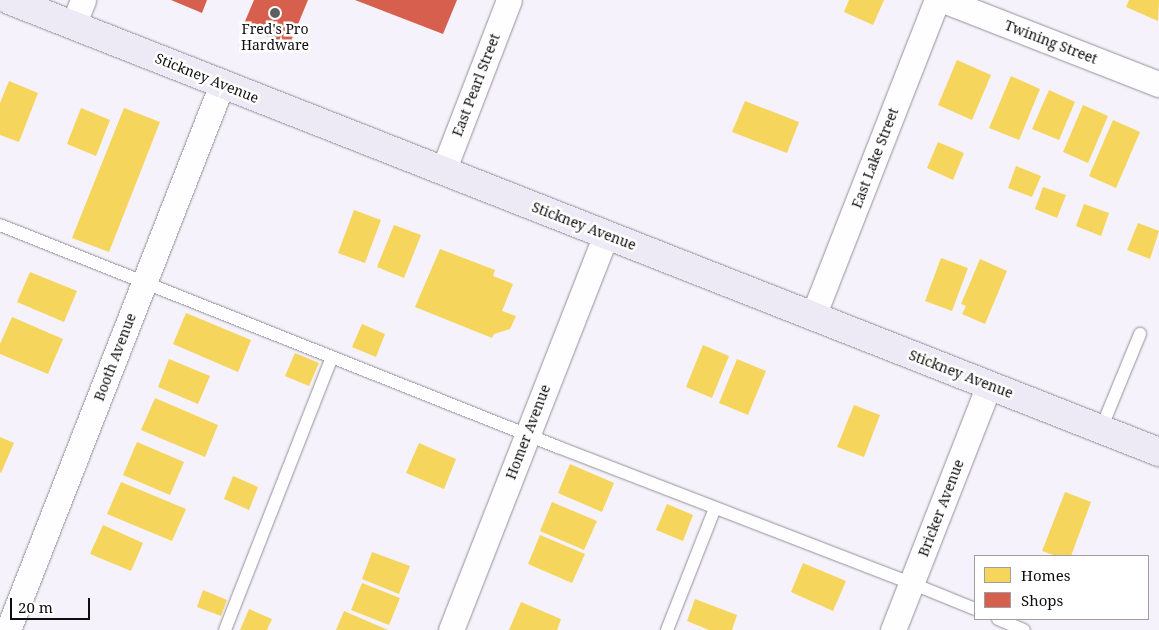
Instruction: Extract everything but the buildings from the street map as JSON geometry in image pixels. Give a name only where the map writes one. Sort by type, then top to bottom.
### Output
[{"type":"street","name":"Stickney Avenue","points":[[9,0],[1159,452]]},
{"type":"street","points":[[73,25],[83,0]]},
{"type":"street","name":"East Pearl Street","points":[[443,171],[509,0]]},
{"type":"street","name":"East Lake Street","points":[[813,316],[937,0]]},
{"type":"street","name":"Twining Street","points":[[944,0],[1159,84]]},
{"type":"street","name":"Booth Avenue","points":[[8,630],[222,84]]},
{"type":"street","name":"Homer Avenue","points":[[451,630],[606,235]]},
{"type":"street","name":"Bricker Avenue","points":[[893,630],[989,385]]},
{"type":"lane","points":[[0,225],[527,435],[911,582],[974,609]]},
{"type":"lane","points":[[1101,429],[1140,334]]},
{"type":"lane","points":[[225,630],[332,357]]},
{"type":"lane","points":[[667,630],[715,508]]},
{"type":"lane","points":[[1000,620],[1024,630]]},
{"type":"place","name":"Fred's Pro Hardware","points":[[275,13]]}]
